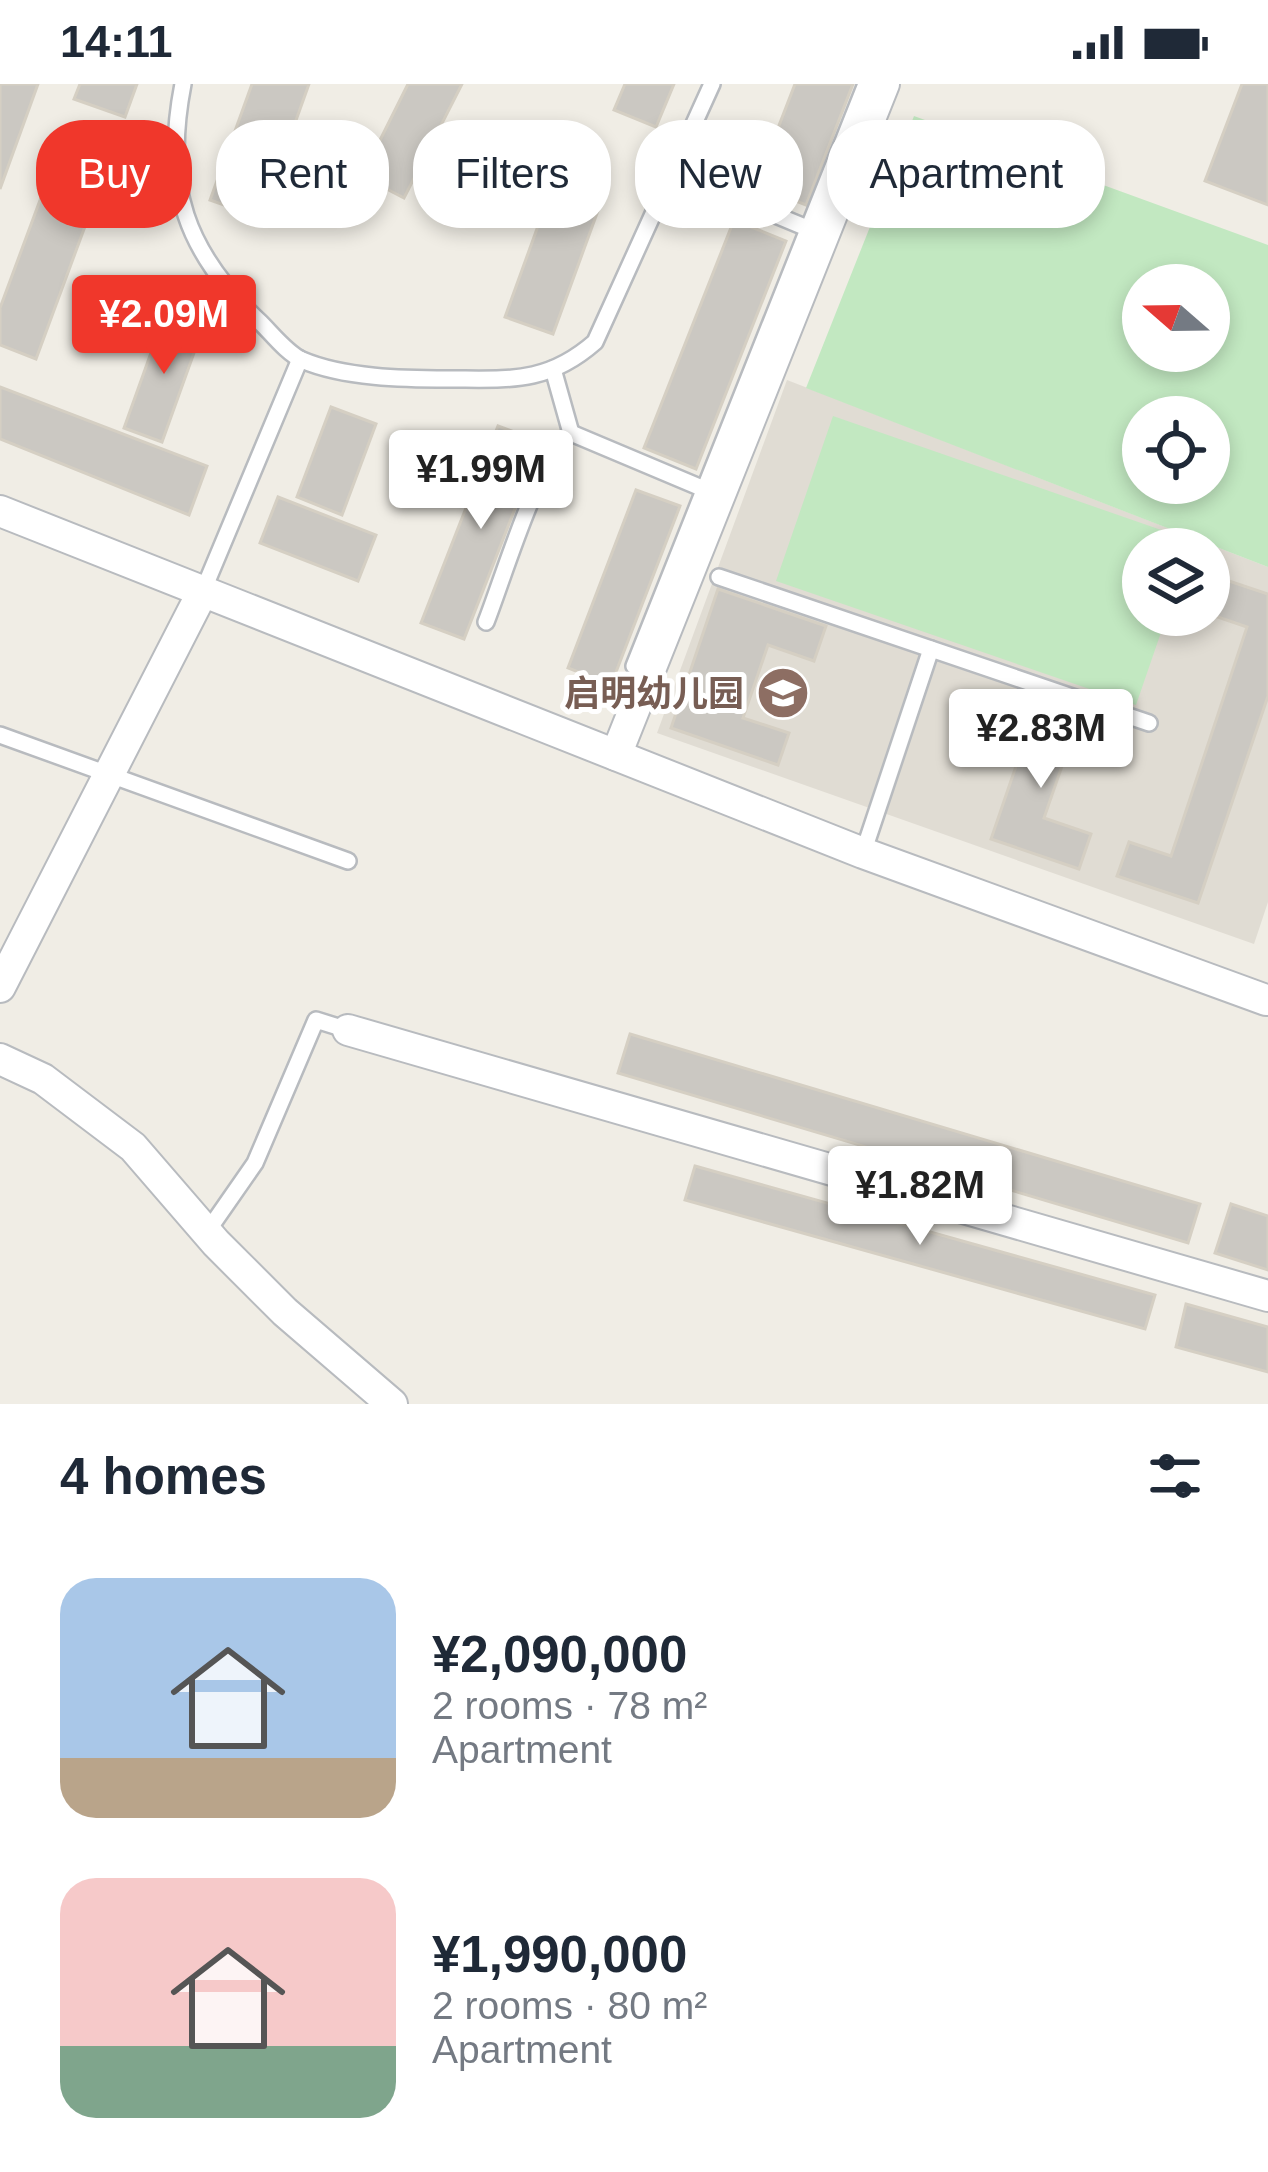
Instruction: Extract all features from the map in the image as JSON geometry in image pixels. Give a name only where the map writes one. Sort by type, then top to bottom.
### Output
[{"type":"street","points":[[616,755],[884,84]]},
{"type":"street","points":[[0,511],[863,853],[1266,1000]]},
{"type":"street","points":[[0,987],[203,591]]},
{"type":"street","points":[[348,1030],[1268,1296]]},
{"type":"street","points":[[0,1059],[43,1079],[133,1147],[285,1312],[392,1404]]},
{"type":"lane","points":[[183,84],[174,129],[178,192],[196,248],[232,297],[300,359],[356,372],[440,379],[517,379],[568,366],[595,342],[647,228]]},
{"type":"lane","points":[[696,120],[712,84]]},
{"type":"lane","points":[[634,666],[866,84]]},
{"type":"lane","points":[[803,226],[807,228]]},
{"type":"lane","points":[[203,591],[300,359]]},
{"type":"lane","points":[[553,370],[571,433]]},
{"type":"lane","points":[[571,433],[704,489]]},
{"type":"lane","points":[[486,622],[547,466],[571,433]]},
{"type":"lane","points":[[719,577],[1148,724]]},
{"type":"lane","points":[[863,853],[931,650]]},
{"type":"lane","points":[[0,735],[348,861]]},
{"type":"lane","points":[[207,1232],[255,1162],[316,1020],[348,1030]]},
{"type":"shaded area","points":[[787,380],[1168,528],[1122,528],[1122,636],[1230,636],[1230,552],[1268,567],[1268,902],[1254,944],[657,733]]},
{"type":"green space","points":[[1105,186],[1268,245],[1268,567],[1230,552],[1230,528],[1167,528],[806,388],[870,228],[1105,228]]},
{"type":"green space","points":[[833,416],[1156,528],[1122,528],[1122,636],[1160,636],[1136,705],[776,581]]},
{"type":"building","points":[[0,84],[38,84],[0,189]]},
{"type":"building","points":[[80,84],[137,84],[125,117],[74,99]]},
{"type":"building","points":[[252,84],[309,84],[296,120],[239,120]]},
{"type":"building","points":[[408,84],[462,84],[444,120],[413,120],[413,180],[404,198],[389,190],[389,122]]},
{"type":"building","points":[[625,84],[674,84],[659,120],[639,120],[614,110]]},
{"type":"building","points":[[795,84],[853,84],[839,120],[827,120],[827,151],[806,205],[803,120],[781,120]]},
{"type":"building","points":[[1242,84],[1268,84],[1268,205],[1205,181]]},
{"type":"building","points":[[36,211],[36,228],[84,228],[36,359],[0,345],[0,308]]},
{"type":"building","points":[[537,228],[592,228],[553,334],[505,317]]},
{"type":"building","points":[[731,228],[754,228],[786,241],[696,469],[644,448]]},
{"type":"building","points":[[166,311],[204,325],[162,442],[124,428]]},
{"type":"building","points":[[0,387],[207,466],[189,515],[0,439]]},
{"type":"building","points":[[331,407],[376,424],[342,515],[297,497]]},
{"type":"building","points":[[498,426],[541,442],[464,639],[421,623]]},
{"type":"building","points":[[636,490],[680,506],[611,685],[568,668]]},
{"type":"building","points":[[278,497],[376,535],[358,581],[260,543]]},
{"type":"building","points":[[1230,581],[1268,594],[1268,696],[1198,903],[1117,876],[1129,842],[1171,856],[1247,627],[1230,621]]},
{"type":"building","points":[[718,589],[826,626],[814,661],[768,645],[743,718],[789,733],[778,765],[671,728]]},
{"type":"building","points":[[1039,699],[1080,714],[1044,818],[1091,834],[1079,869],[991,839]]},
{"type":"building","points":[[630,1034],[1200,1204],[1188,1243],[618,1073]]},
{"type":"building","points":[[695,1166],[1155,1295],[1145,1329],[685,1200]]},
{"type":"building","points":[[1231,1204],[1268,1216],[1268,1270],[1215,1253]]},
{"type":"building","points":[[1186,1304],[1268,1327],[1268,1372],[1176,1347]]},
{"type":"place","name":"启明幼儿园","points":[[783,693]]}]
